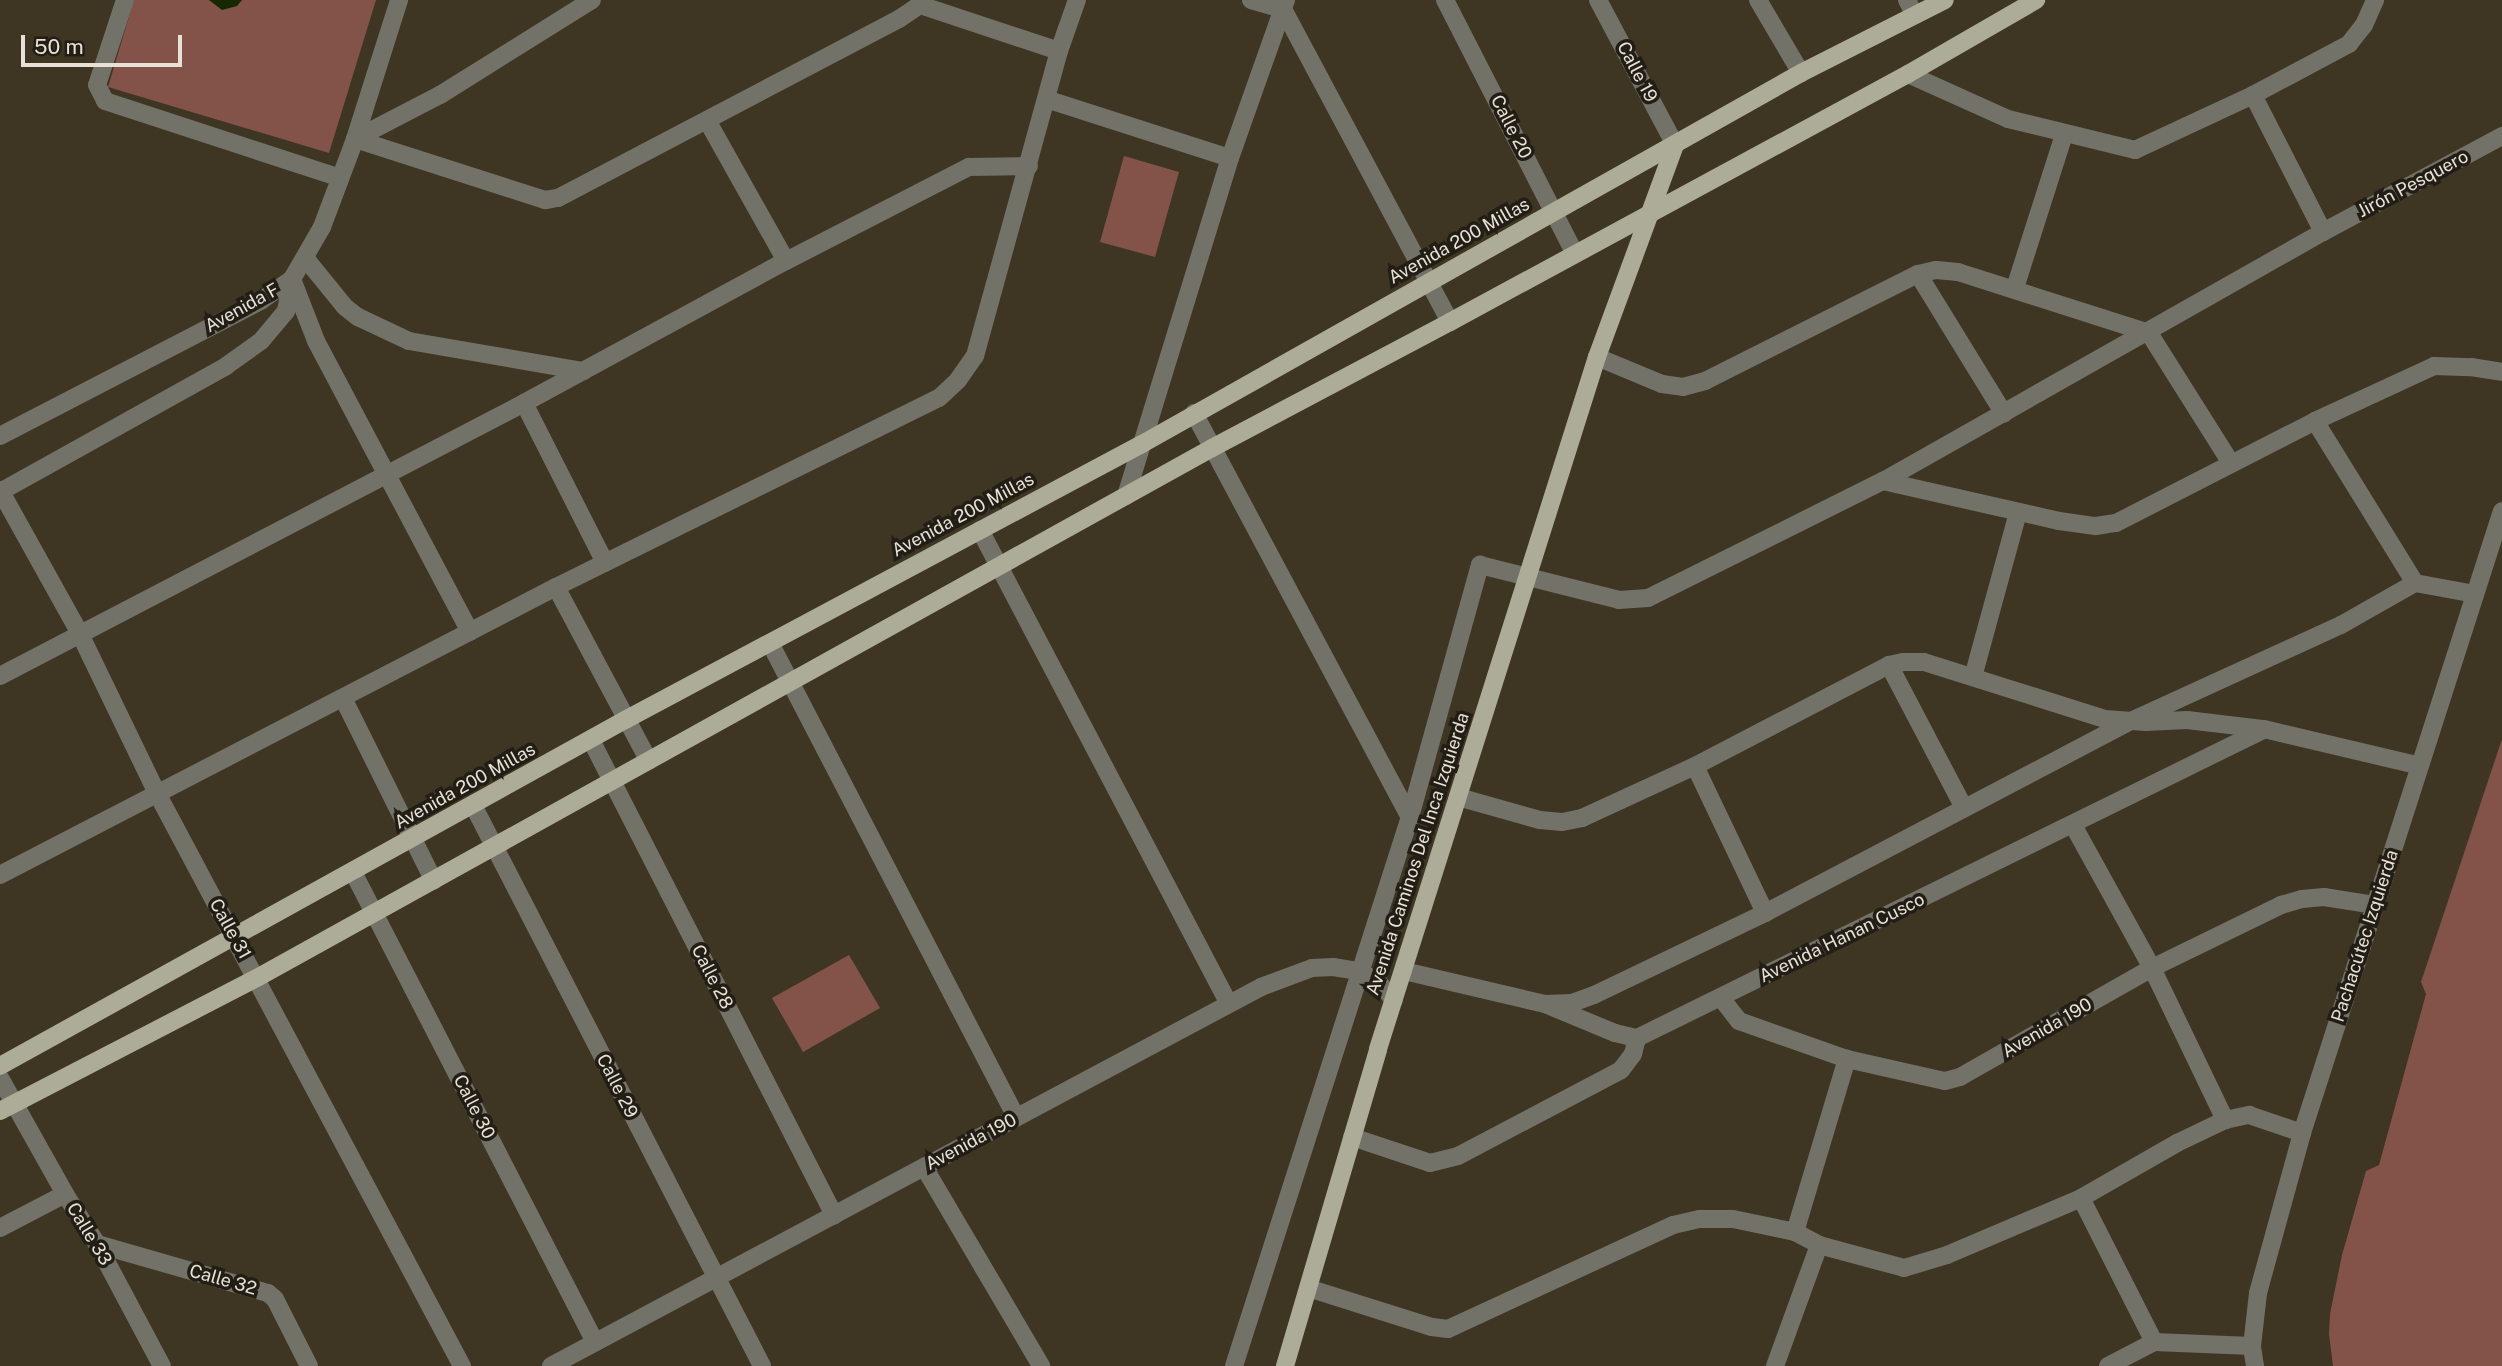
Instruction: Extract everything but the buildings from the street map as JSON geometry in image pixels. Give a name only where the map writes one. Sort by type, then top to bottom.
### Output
[{"type":"main road","name":"Avenida 200 Millas","points":[[0,1066],[625,720],[1142,444],[1428,281],[1675,145],[1911,8],[1945,0]]},
{"type":"main road","points":[[6,1108],[257,978],[999,568],[1212,447],[1450,322],[1908,74],[2036,0]]},
{"type":"main road","name":"Avenida Caminos Del Inca Izquierda","points":[[1285,1366],[1394,1000],[1597,357],[1675,145]]},
{"type":"street","points":[[125,0],[97,85],[105,100],[340,178]]},
{"type":"street","name":"Avenida F","points":[[0,436],[262,300],[292,279],[306,259],[340,178],[400,0]]},
{"type":"street","points":[[355,139],[440,95],[592,0]]},
{"type":"street","points":[[0,875],[605,562],[939,398],[958,380],[975,356],[1059,51],[1077,0]]},
{"type":"street","points":[[1251,0],[1284,4]]},
{"type":"street","name":"Calle 20","points":[[1445,0],[1575,254]]},
{"type":"street","name":"Calle 19","points":[[1598,0],[1675,145]]},
{"type":"street","points":[[1758,0],[1801,72]]},
{"type":"street","points":[[1908,74],[2008,119],[2135,150],[2253,95],[2349,44],[2364,25],[2375,0]]},
{"type":"street","points":[[355,139],[545,200],[571,194],[708,122],[921,3],[1059,51]]},
{"type":"street","points":[[1126,496],[1230,158],[1284,4]]},
{"type":"street","points":[[1284,4],[1450,322]]},
{"type":"street","points":[[2253,95],[2323,232]]},
{"type":"street","points":[[1046,99],[1230,158]]},
{"type":"street","points":[[708,122],[786,261]]},
{"type":"street","points":[[2015,288],[2064,134]]},
{"type":"street","name":"Jirón Pesquero","points":[[1480,565],[1619,600],[1648,598],[1883,481],[2323,232],[2502,136]]},
{"type":"street","points":[[0,677],[969,167],[1029,166]]},
{"type":"street","points":[[306,259],[345,307],[358,317],[409,341],[583,371]]},
{"type":"street","points":[[1597,357],[1662,384],[1683,387],[1705,381],[1918,274],[1936,270],[1958,272],[2015,288],[2148,333],[2231,463]]},
{"type":"street","points":[[1918,274],[2004,414]]},
{"type":"street","points":[[292,279],[316,341],[384,474],[470,632]]},
{"type":"street","points":[[0,491],[226,366],[261,341],[286,311],[292,279]]},
{"type":"street","points":[[1883,481],[2077,524],[2116,523],[2315,421],[2434,366],[2471,367],[2502,372]]},
{"type":"street","points":[[524,403],[605,562]]},
{"type":"street","points":[[1195,413],[1410,817]]},
{"type":"street","points":[[2315,421],[2415,583]]},
{"type":"street","name":"Calle 31","points":[[0,491],[80,634],[158,795],[462,1366]]},
{"type":"street","name":"Pachacútec Izquierda","points":[[2255,1366],[2252,1346],[2258,1293],[2302,1133],[2502,511]]},
{"type":"street","points":[[1973,677],[2018,512]]},
{"type":"street","points":[[980,530],[1228,1004]]},
{"type":"street","name":"Avenida Caminos Del Inca Izquierda","points":[[1234,1366],[1410,817],[1480,565]]},
{"type":"street","points":[[1545,1004],[1572,1003],[1594,995],[1765,914],[2131,721],[2341,625],[2415,583],[2475,594]]},
{"type":"street","points":[[556,587],[649,761]]},
{"type":"street","points":[[770,643],[1016,1117]]},
{"type":"street","points":[[1458,797],[1540,820],[1562,822],[1582,818],[1695,766],[1889,665],[1924,662],[2105,719],[2187,720],[2264,729],[2420,766]]},
{"type":"street","points":[[1889,665],[1964,808]]},
{"type":"street","points":[[343,698],[434,881]]},
{"type":"street","name":"Avenida Hanan Cusco","points":[[1637,1038],[2264,729]]},
{"type":"street","name":"Calle 28","points":[[591,740],[834,1215]]},
{"type":"street","points":[[1695,766],[1765,914]]},
{"type":"street","name":"Calle 29","points":[[473,805],[762,1366]]},
{"type":"street","points":[[2073,825],[2152,968],[2225,1120]]},
{"type":"street","name":"Calle 30","points":[[353,872],[595,1342]]},
{"type":"street","name":"Avenida 190","points":[[1721,998],[1739,1021],[1847,1059],[1931,1080],[1960,1077],[2152,968],[2281,905],[2324,897],[2375,905]]},
{"type":"street","name":"Avenida 190","points":[[551,1366],[1270,983],[1311,968],[1333,967],[1359,971]]},
{"type":"street","points":[[1359,971],[1378,982],[1394,1000]]},
{"type":"street","points":[[1352,1137],[1430,1163],[1458,1156],[1621,1070],[1633,1054],[1637,1038],[1615,1033],[1545,1004],[1404,971]]},
{"type":"street","points":[[1795,1232],[1847,1059]]},
{"type":"street","name":"Calle 33","points":[[0,1078],[6,1108],[97,1244],[162,1366]]},
{"type":"street","points":[[1308,1287],[1432,1327],[1448,1329],[1673,1225],[1699,1219],[1733,1219],[1795,1232],[1819,1245],[1904,1268],[1947,1255],[2081,1198],[2177,1143],[2225,1120],[2249,1115],[2302,1133]]},
{"type":"street","points":[[924,1167],[1041,1366]]},
{"type":"street","points":[[0,1228],[65,1194]]},
{"type":"street","points":[[2081,1198],[2154,1342]]},
{"type":"street","name":"Calle 32","points":[[97,1244],[268,1293],[275,1299],[309,1366]]},
{"type":"street","points":[[1775,1366],[1819,1245]]},
{"type":"street","points":[[2108,1366],[2154,1342],[2252,1346]]},
{"type":"shaded area","points":[[134,0],[376,0],[329,153],[108,87]]},
{"type":"shaded area","points":[[209,0],[242,0],[237,6],[222,10]]},
{"type":"shaded area","points":[[1124,156],[1179,172],[1155,257],[1100,242]]},
{"type":"shaded area","points":[[2502,739],[2502,1366],[2333,1366],[2329,1334],[2330,1314],[2342,1255],[2366,1171],[2379,1165],[2426,994],[2421,982]]},
{"type":"shaded area","points":[[849,955],[880,1008],[803,1052],[772,998]]}]
